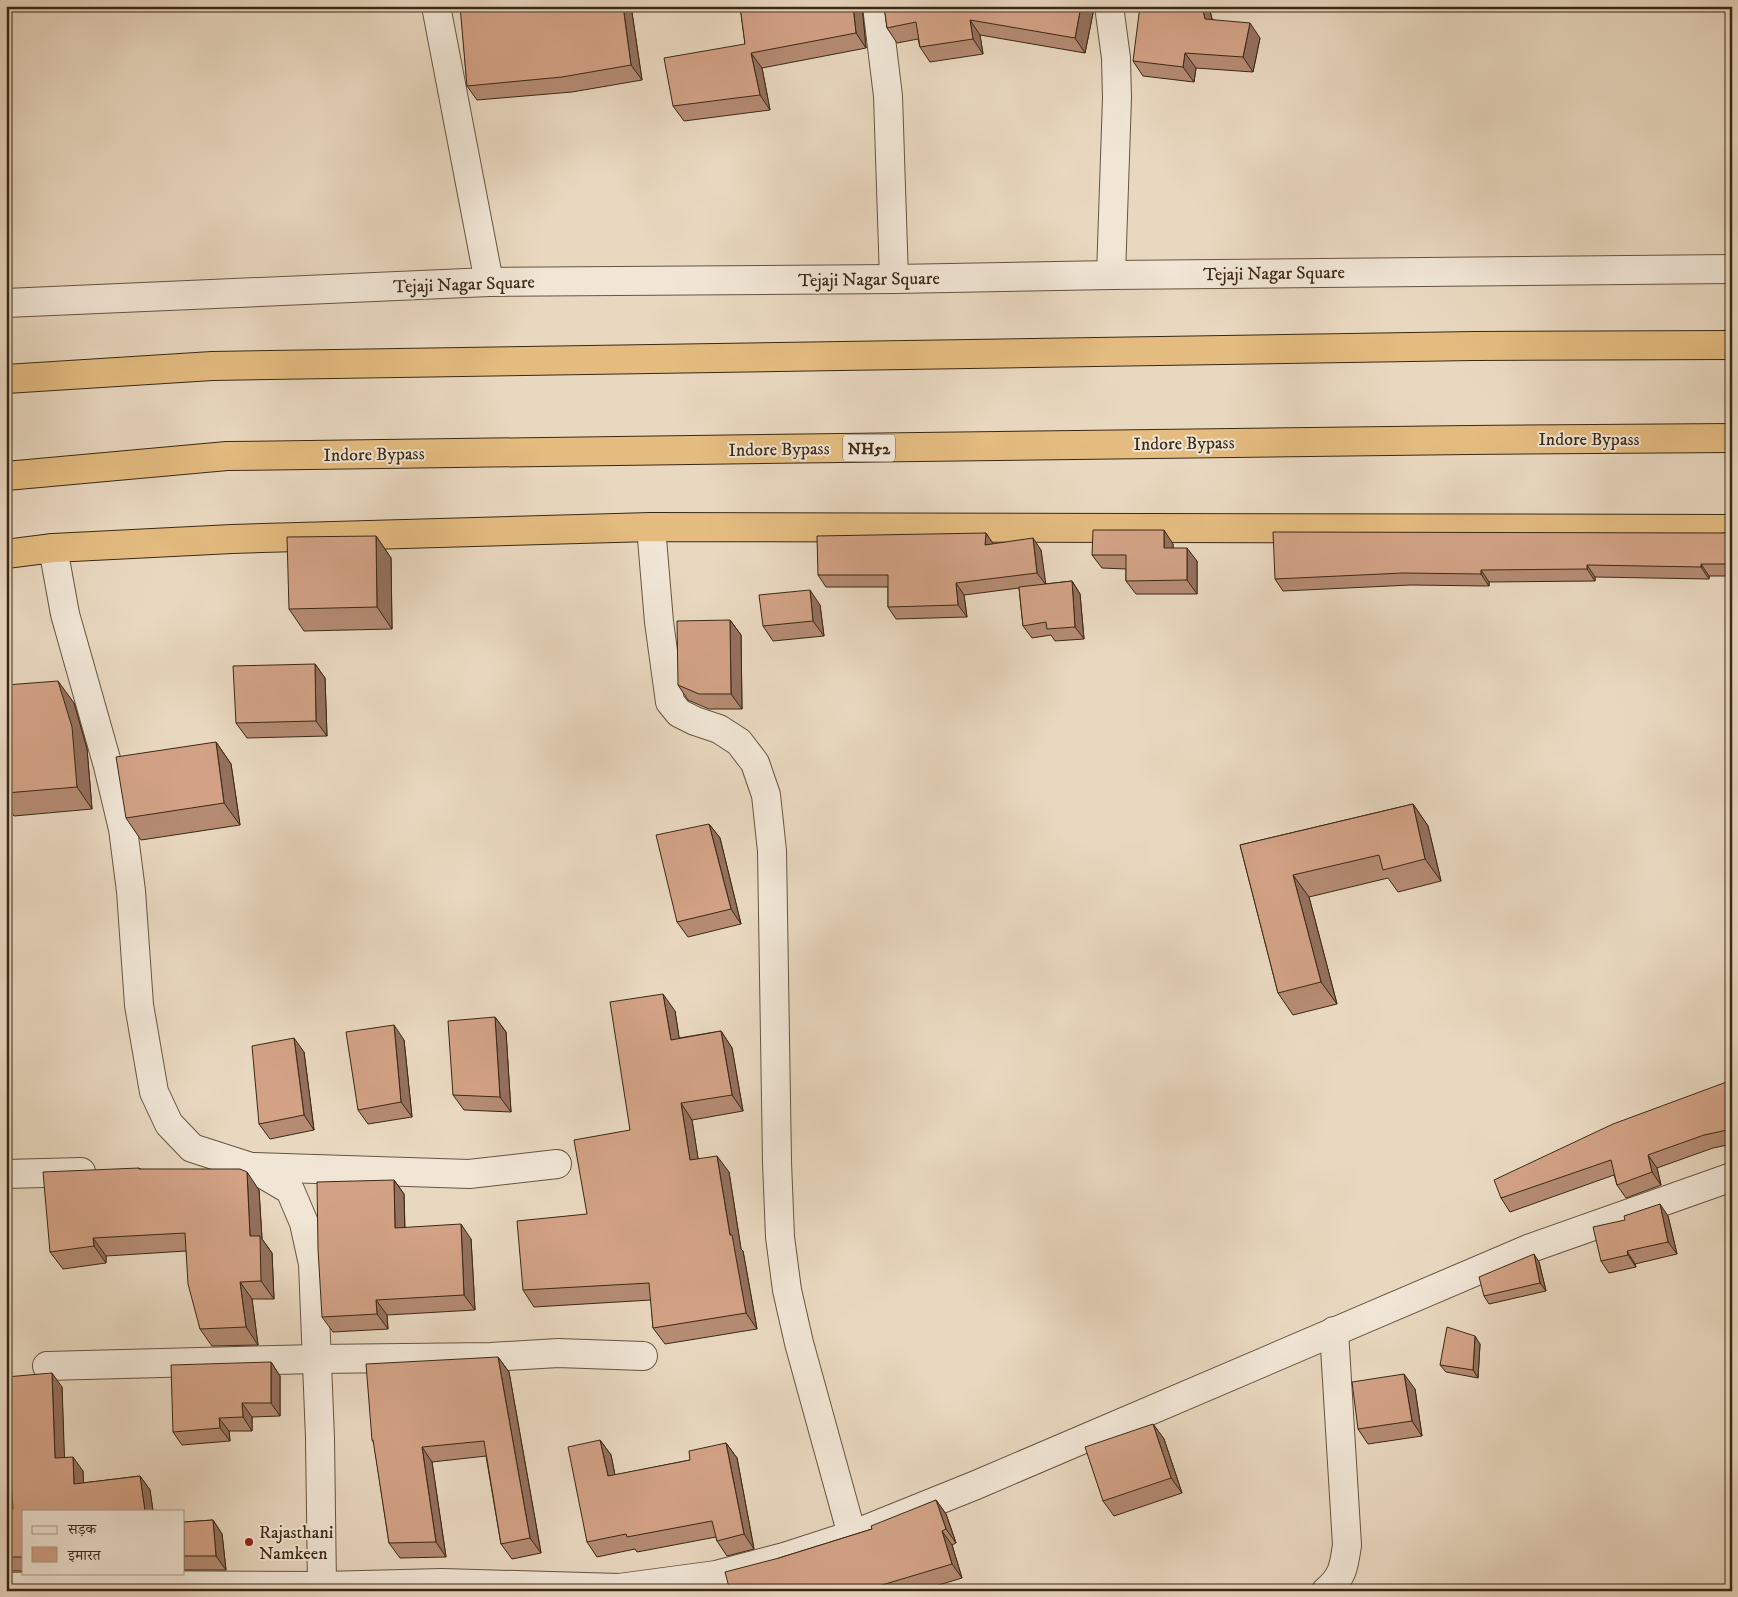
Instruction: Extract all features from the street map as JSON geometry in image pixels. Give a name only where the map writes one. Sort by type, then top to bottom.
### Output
[{"type":"highway","points":[[6,379],[212,366],[1444,347],[1732,345]]},
{"type":"highway","name":"Indore Bypass","points":[[6,476],[227,456],[1732,438]]},
{"type":"highway","points":[[6,554],[53,548],[232,539],[651,527],[1732,529]]},
{"type":"street","points":[[436,6],[489,282]]},
{"type":"street","points":[[877,6],[888,96],[894,279]]},
{"type":"street","points":[[1109,6],[1116,58],[1117,98],[1111,275]]},
{"type":"street","name":"Tejaji Nagar Square","points":[[6,303],[489,282],[1732,269]]},
{"type":"street","points":[[651,527],[659,622],[670,702],[679,714],[719,729],[739,742],[755,763],[762,778],[766,796],[772,851],[780,1237],[787,1290],[799,1343],[852,1535]]},
{"type":"street","points":[[53,548],[64,614],[108,766],[123,829],[132,891],[139,1005],[154,1092],[168,1124],[192,1148],[251,1167],[290,1190],[304,1223],[313,1264],[320,1438],[332,1588]]},
{"type":"street","points":[[182,1169],[251,1167],[469,1174],[556,1164]]},
{"type":"street","points":[[6,1174],[104,1172]]},
{"type":"street","points":[[6,1587],[332,1588],[442,1583],[508,1588],[619,1588],[718,1583],[784,1556],[852,1535],[976,1485],[1528,1249],[1732,1177]]},
{"type":"street","points":[[1326,1591],[1336,1583],[1344,1568],[1347,1545],[1334,1331]]},
{"type":"street","points":[[47,1366],[316,1358],[491,1357],[558,1353],[643,1356]]},
{"type":"building","points":[[460,6],[623,6],[631,65],[562,77],[467,86]]},
{"type":"building","points":[[740,6],[853,6],[856,33],[751,53],[760,95],[673,106],[664,58],[745,44]]},
{"type":"building","points":[[884,6],[1081,6],[1075,38],[970,20],[973,39],[920,47],[916,22],[887,28]]},
{"type":"building","points":[[1140,6],[1202,6],[1205,19],[1250,23],[1243,57],[1185,53],[1183,67],[1133,61]]},
{"type":"building","points":[[1093,530],[1164,530],[1164,548],[1187,548],[1187,580],[1126,581],[1126,555],[1092,555]]},
{"type":"building","points":[[1732,530],[1732,564],[1701,564],[1701,567],[1587,565],[1587,569],[1481,570],[1481,574],[1403,573],[1275,579],[1273,532],[1724,533]]},
{"type":"building","points":[[986,533],[985,545],[1033,538],[1037,573],[956,583],[958,605],[888,607],[888,575],[818,575],[817,536]]},
{"type":"building","points":[[376,536],[377,607],[289,609],[287,537]]},
{"type":"building","points":[[1072,581],[1075,627],[1047,629],[1046,622],[1023,626],[1019,587]]},
{"type":"building","points":[[810,590],[813,621],[763,626],[759,595]]},
{"type":"building","points":[[730,620],[731,694],[699,694],[678,685],[677,621]]},
{"type":"building","points":[[315,664],[316,721],[236,723],[233,666]]},
{"type":"building","points":[[58,681],[72,727],[77,787],[6,793],[6,685]]},
{"type":"building","points":[[216,742],[224,803],[126,818],[116,757]]},
{"type":"building","points":[[1413,804],[1425,859],[1383,870],[1379,855],[1293,875],[1321,982],[1278,993],[1240,845]]},
{"type":"building","points":[[709,824],[731,909],[677,922],[656,835]]},
{"type":"building","points":[[663,994],[671,1040],[721,1031],[732,1095],[681,1103],[690,1160],[717,1156],[730,1235],[732,1235],[746,1313],[653,1328],[649,1283],[523,1290],[517,1221],[587,1214],[574,1140],[630,1130],[610,1002]]},
{"type":"building","points":[[495,1017],[500,1097],[453,1095],[448,1021]]},
{"type":"building","points":[[394,1025],[401,1102],[358,1110],[346,1032]]},
{"type":"building","points":[[294,1038],[304,1115],[259,1124],[252,1046]]},
{"type":"building","points":[[1732,1080],[1732,1129],[1704,1135],[1648,1155],[1652,1172],[1617,1185],[1611,1160],[1501,1198],[1494,1180],[1613,1124]]},
{"type":"building","points":[[139,1168],[240,1169],[247,1172],[250,1236],[260,1236],[261,1281],[240,1282],[246,1327],[200,1329],[188,1284],[185,1233],[93,1238],[94,1246],[50,1252],[43,1172]]},
{"type":"building","points":[[394,1180],[395,1228],[461,1224],[464,1295],[376,1300],[377,1314],[322,1317],[317,1182]]},
{"type":"building","points":[[1660,1204],[1668,1242],[1627,1251],[1628,1255],[1601,1261],[1593,1227],[1625,1220],[1624,1216]]},
{"type":"building","points":[[1534,1254],[1540,1283],[1484,1296],[1479,1277]]},
{"type":"building","points":[[1447,1327],[1475,1336],[1473,1370],[1440,1365]]},
{"type":"building","points":[[498,1357],[530,1538],[501,1544],[484,1441],[422,1447],[436,1542],[389,1543],[372,1440],[366,1364]]},
{"type":"building","points":[[271,1362],[271,1403],[242,1403],[243,1417],[219,1418],[220,1428],[173,1432],[171,1365]]},
{"type":"building","points":[[52,1373],[55,1458],[73,1457],[74,1484],[140,1476],[145,1510],[22,1510],[22,1557],[6,1557],[6,1510],[13,1509],[8,1436],[6,1436],[6,1377]]},
{"type":"building","points":[[1404,1374],[1412,1421],[1358,1429],[1352,1382]]},
{"type":"building","points":[[1153,1424],[1171,1478],[1103,1501],[1085,1447]]},
{"type":"building","points":[[600,1440],[608,1476],[690,1460],[689,1451],[726,1443],[744,1534],[717,1541],[712,1521],[627,1537],[626,1534],[587,1542],[568,1447]]},
{"type":"building","points":[[936,1500],[946,1529],[942,1531],[952,1564],[862,1591],[730,1591],[725,1572],[779,1558],[872,1529],[871,1526]]},
{"type":"building","points":[[213,1520],[216,1556],[185,1556],[185,1522]]},
{"type":"building","points":[[219,1587],[219,1591],[6,1591],[6,1588]]},
{"type":"building","points":[[248,1587],[294,1587],[294,1591],[229,1591]]},
{"type":"place","name":"Rajasthani Namkeen","points":[[249,1542]]}]
